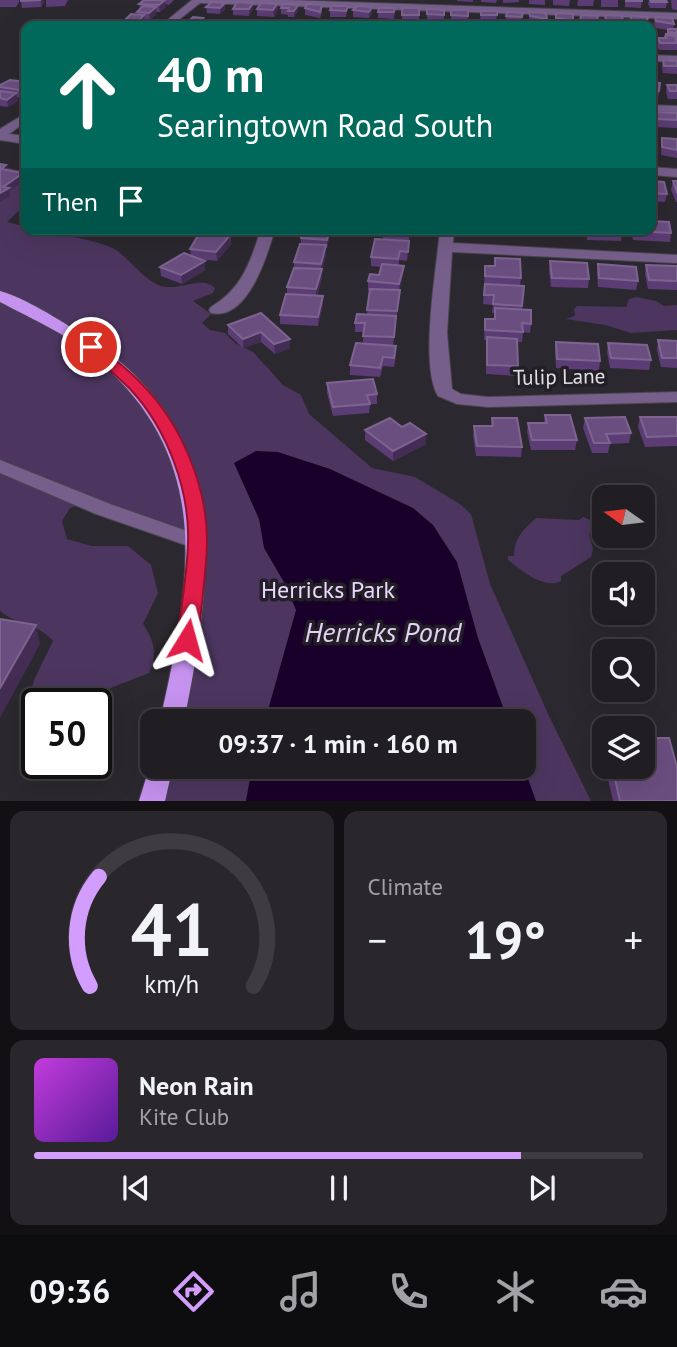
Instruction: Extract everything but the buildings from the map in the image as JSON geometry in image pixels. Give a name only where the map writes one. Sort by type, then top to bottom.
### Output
[{"type":"main road","points":[[0,296],[91,347],[136,386],[157,411],[181,458],[190,484],[197,542],[191,615],[174,709]]},
{"type":"main road","points":[[152,801],[158,779]]},
{"type":"street","points":[[172,21],[199,0],[677,16]]},
{"type":"street","points":[[656,58],[677,59]]},
{"type":"street","points":[[656,108],[677,109]]},
{"type":"street","points":[[0,135],[21,120]]},
{"type":"street","points":[[0,135],[21,139]]},
{"type":"street","points":[[656,171],[677,173]]},
{"type":"street","points":[[217,310],[238,298],[248,285],[266,235]]},
{"type":"street","points":[[447,235],[446,247],[677,259]]},
{"type":"street","name":"Tulip Lane","points":[[446,247],[439,342],[439,376],[444,392],[457,399],[488,402],[677,397]]},
{"type":"street","points":[[0,466],[103,509],[197,542]]},
{"type":"green space","name":"Herricks Park","points":[[0,166],[21,171],[21,209],[7,222],[21,226],[21,235],[67,235],[99,243],[116,250],[147,278],[165,287],[209,284],[215,288],[213,293],[193,301],[211,314],[202,323],[210,330],[225,333],[235,343],[253,352],[283,385],[301,395],[309,414],[372,468],[415,477],[460,504],[471,514],[490,584],[549,716],[591,801],[152,801],[157,779],[536,779],[536,709],[173,709],[197,543],[87,502],[70,508],[62,521],[67,539],[92,546],[128,546],[151,565],[158,593],[143,624],[150,636],[154,654],[149,673],[110,688],[32,688],[53,641],[41,631],[0,611]]},
{"type":"green space","points":[[636,297],[656,301],[664,306],[677,305],[677,330],[631,333],[605,325],[566,319],[575,316],[574,309],[577,306],[626,307],[629,299]]},
{"type":"green space","points":[[583,517],[592,521],[592,531],[589,534],[593,549],[591,557],[561,576],[561,581],[540,581],[508,560],[508,556],[514,556],[520,535],[536,518],[579,520]]},
{"type":"water","name":"Herricks Pond","points":[[256,451],[278,452],[330,469],[413,508],[433,525],[457,562],[478,638],[504,709],[268,709],[296,610],[285,584],[264,548],[259,519],[234,463]]},
{"type":"water","points":[[250,779],[528,779],[536,801],[246,801]]},
{"type":"route","points":[[91,347],[136,386],[157,411],[181,458],[190,484],[195,506],[197,568],[187,640]]}]
